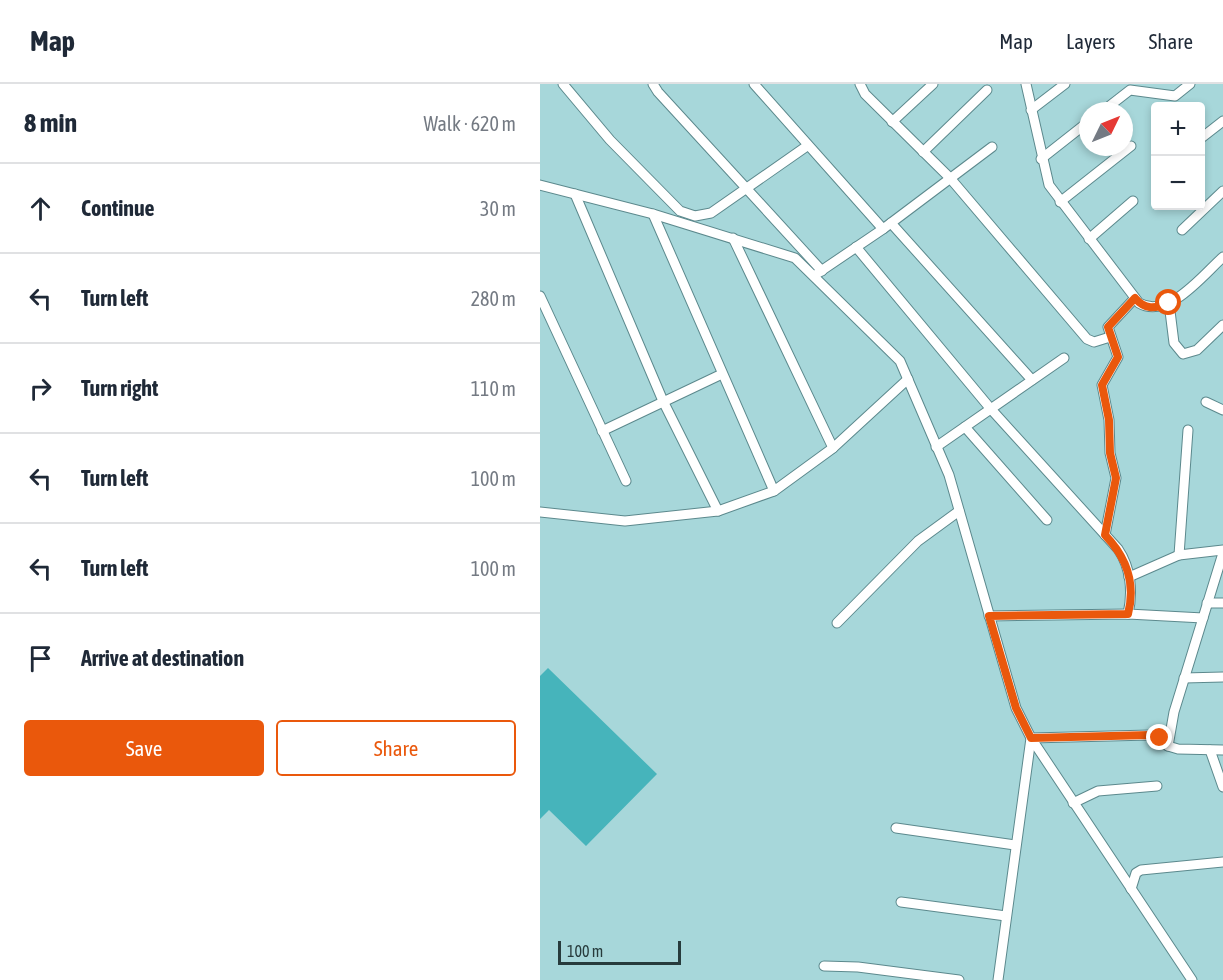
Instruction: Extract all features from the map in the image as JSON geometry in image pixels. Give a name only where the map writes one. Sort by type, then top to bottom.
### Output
[{"type":"street","points":[[563,84],[610,140],[680,211],[695,216],[705,216],[807,146]]},
{"type":"street","points":[[653,84],[818,273],[900,361],[949,475],[1016,708],[1031,738],[1073,803],[1192,980]]},
{"type":"street","points":[[754,84],[807,146],[887,226],[1032,380]]},
{"type":"street","points":[[860,84],[865,94],[950,178],[1087,339],[1094,342],[1110,337]]},
{"type":"street","points":[[892,122],[933,84]]},
{"type":"street","points":[[1026,84],[1041,159],[1049,185],[1135,298],[1147,308],[1157,308],[1169,303],[1223,257]]},
{"type":"street","points":[[1031,110],[1065,84]]},
{"type":"street","points":[[1115,102],[1130,90],[1175,96],[1191,84]]},
{"type":"street","points":[[922,152],[987,90]]},
{"type":"street","points":[[1205,135],[1223,121]]},
{"type":"street","points":[[1041,159],[1079,129]]},
{"type":"street","points":[[818,273],[887,226],[992,147]]},
{"type":"street","points":[[1060,202],[1118,156]]},
{"type":"street","points":[[540,186],[653,214],[732,238],[795,258],[818,273]]},
{"type":"street","points":[[1182,231],[1223,191]]},
{"type":"street","points":[[575,194],[663,401],[718,511]]},
{"type":"street","points":[[1089,239],[1133,201]]},
{"type":"street","points":[[653,214],[774,491]]},
{"type":"street","points":[[732,238],[832,448]]},
{"type":"street","points":[[856,247],[990,408],[1122,554],[1132,596],[1128,614]]},
{"type":"street","points":[[540,296],[626,481]]},
{"type":"street","points":[[1105,535],[1116,478],[1110,453],[1109,420],[1102,385],[1118,357],[1108,327],[1135,298]]},
{"type":"street","points":[[1169,303],[1174,343],[1184,354],[1197,350],[1223,325]]},
{"type":"street","points":[[936,447],[1064,358]]},
{"type":"street","points":[[602,431],[722,374]]},
{"type":"street","points":[[540,512],[625,521],[718,511],[774,491],[832,448],[908,379]]},
{"type":"street","points":[[1206,402],[1223,410]]},
{"type":"street","points":[[966,427],[1047,520]]},
{"type":"street","points":[[1179,555],[1188,430]]},
{"type":"street","points":[[837,623],[918,541],[959,511]]},
{"type":"street","points":[[1129,577],[1179,555],[1223,551],[1174,712],[1168,746]]},
{"type":"street","points":[[1208,603],[1223,603]]},
{"type":"street","points":[[989,616],[1128,614],[1203,618]]},
{"type":"street","points":[[1184,678],[1223,676]]},
{"type":"street","points":[[1031,738],[1150,735],[1178,749],[1223,750]]},
{"type":"street","points":[[998,980],[1031,738]]},
{"type":"street","points":[[1210,750],[1223,787]]},
{"type":"street","points":[[1073,803],[1098,791],[1157,786]]},
{"type":"street","points":[[896,828],[1015,845]]},
{"type":"street","points":[[1131,889],[1136,873],[1141,870],[1223,862]]},
{"type":"street","points":[[901,902],[1006,916]]},
{"type":"street","points":[[824,966],[959,980]]},
{"type":"building","points":[[548,668],[657,774],[586,846],[549,810],[540,819],[540,676]]},
{"type":"route","points":[[1160,738],[1150,735],[1031,738],[1016,708],[989,616],[1128,614],[1132,596],[1127,566],[1122,554],[1105,535],[1116,484],[1116,473],[1110,453],[1109,420],[1102,385],[1118,357],[1118,352],[1107,330],[1112,321],[1135,298],[1147,308],[1157,308],[1169,303]]}]
